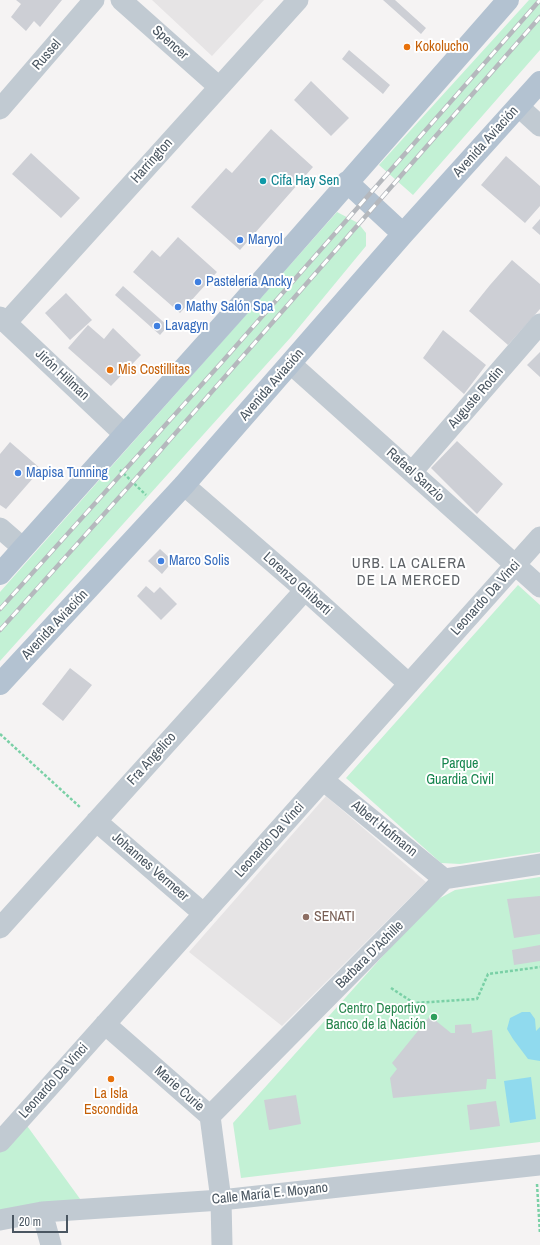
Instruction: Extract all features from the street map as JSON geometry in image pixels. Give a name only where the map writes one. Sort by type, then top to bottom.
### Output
[{"type":"main road","points":[[0,574],[236,310],[508,0]]},
{"type":"main road","name":"Avenida Aviación","points":[[0,684],[184,485],[403,234],[540,82]]},
{"type":"main road","points":[[347,182],[403,234]]},
{"type":"street","name":"Russel","points":[[0,109],[94,0]]},
{"type":"street","name":"Spencer","points":[[121,0],[219,87]]},
{"type":"street","name":"Harrington","points":[[3,320],[298,0]]},
{"type":"street","points":[[518,106],[540,126]]},
{"type":"street","name":"Jirón Hillman","points":[[3,320],[124,434]]},
{"type":"street","name":"Auguste Rodin","points":[[412,472],[540,324]]},
{"type":"street","name":"Rafael Sanzio","points":[[290,364],[540,587]]},
{"type":"street","name":"Lorenzo Ghiberti","points":[[184,485],[305,590],[409,684]]},
{"type":"street","points":[[0,528],[23,548]]},
{"type":"street","name":"Leonardo Da Vinci","points":[[0,1142],[540,537]]},
{"type":"street","name":"Fra Angelico","points":[[0,928],[305,590]]},
{"type":"street","name":"Albert Hofmann","points":[[324,780],[444,879]]},
{"type":"street","name":"Johannes Vermeer","points":[[96,821],[204,914]]},
{"type":"street","points":[[444,879],[540,864]]},
{"type":"street","name":"Barbara D'Achille","points":[[210,1116],[444,879]]},
{"type":"street","name":"Marie Curie","points":[[105,1024],[210,1116],[221,1200],[222,1245]]},
{"type":"street","name":"Calle María E. Moyano","points":[[0,1220],[42,1212],[221,1200],[538,1165]]},
{"type":"street","points":[[42,1212],[51,1245]]},
{"type":"path","points":[[105,456],[161,509]]},
{"type":"path","points":[[0,734],[96,821]]},
{"type":"path","points":[[391,988],[414,1003],[477,999],[488,974],[540,967]]},
{"type":"path","points":[[538,1165],[540,1234]]},
{"type":"shaded area","points":[[152,0],[264,0],[212,56]]},
{"type":"shaded area","name":"SENATI","points":[[326,796],[426,882],[282,1026],[189,952]]},
{"type":"green space","points":[[529,0],[540,0],[540,50],[413,195],[379,165]]},
{"type":"green space","points":[[337,212],[358,223],[366,233],[366,246],[291,337],[0,661],[0,592]]},
{"type":"green space","name":"Parque Guardia Civil","points":[[518,585],[540,605],[540,852],[460,864],[441,863],[346,778]]},
{"type":"green space","name":"Centro Deportivo Banco de la Nación","points":[[540,877],[540,1142],[241,1178],[233,1123],[424,910],[433,902],[455,890]]},
{"type":"green space","points":[[25,1123],[83,1203],[0,1213],[0,1151]]},
{"type":"water","points":[[522,1012],[530,1012],[535,1019],[536,1031],[540,1027],[540,1061],[528,1059],[507,1029],[510,1018]]},
{"type":"water","points":[[531,1077],[536,1119],[510,1123],[504,1081]]},
{"type":"building","points":[[16,0],[62,0],[40,27],[34,21],[26,31],[11,17],[21,4]]},
{"type":"building","points":[[383,0],[395,0],[426,28],[421,34]]},
{"type":"building","points":[[349,50],[390,85],[383,94],[342,59]]},
{"type":"building","points":[[311,81],[349,118],[331,136],[294,100]]},
{"type":"building","points":[[271,129],[313,167],[240,250],[191,207],[226,168],[232,173]]},
{"type":"building","points":[[31,153],[80,198],[61,218],[12,174]]},
{"type":"building","points":[[506,156],[540,186],[540,206],[525,223],[481,185]]},
{"type":"building","points":[[540,219],[540,235],[532,228]]},
{"type":"building","points":[[178,237],[217,272],[180,313],[133,272],[152,250],[160,257]]},
{"type":"building","points":[[512,260],[540,284],[540,309],[508,345],[469,311]]},
{"type":"building","points":[[123,286],[168,326],[160,335],[115,295]]},
{"type":"building","points":[[66,293],[92,320],[70,340],[45,313]]},
{"type":"building","name":"Mis Costillitas","points":[[88,325],[104,339],[113,328],[141,355],[111,386],[68,348]]},
{"type":"building","points":[[443,330],[486,365],[464,394],[423,358]]},
{"type":"building","points":[[540,352],[540,377],[527,365]]},
{"type":"building","points":[[457,441],[503,484],[477,514],[431,468]]},
{"type":"building","name":"Mapisa Tunning","points":[[10,442],[41,469],[6,509],[0,505],[0,454]]},
{"type":"building","name":"Marco Solis","points":[[160,549],[173,561],[162,574],[148,561]]},
{"type":"building","points":[[146,586],[154,593],[160,587],[177,604],[161,620],[137,596]]},
{"type":"building","points":[[70,668],[92,685],[63,721],[42,704]]},
{"type":"building","points":[[540,896],[540,934],[514,938],[507,899]]},
{"type":"building","points":[[540,945],[540,961],[514,965],[512,950]]},
{"type":"building","points":[[430,1016],[451,1033],[455,1033],[455,1025],[471,1024],[472,1033],[492,1030],[496,1079],[487,1079],[486,1089],[393,1098],[390,1078],[397,1069],[392,1063]]},
{"type":"building","points":[[296,1095],[301,1124],[269,1130],[264,1100]]},
{"type":"building","points":[[496,1101],[500,1126],[470,1130],[467,1105]]},
{"type":"railway","points":[[0,609],[222,362],[540,0]]},
{"type":"railway","points":[[0,630],[131,484],[540,17]]},
{"type":"place","name":"Kokolucho","points":[[407,47]]},
{"type":"place","name":"Cifa Hay Sen","points":[[263,181]]},
{"type":"place","name":"Maryol","points":[[240,240]]},
{"type":"place","name":"Pastelería Ancky","points":[[198,282]]},
{"type":"place","name":"Mathy Salón Spa","points":[[178,307]]},
{"type":"place","name":"Lavagyn","points":[[157,326]]},
{"type":"place","name":"Mis Costillitas","points":[[110,370]]},
{"type":"place","name":"Mapisa Tunning","points":[[18,473]]},
{"type":"place","name":"Marco Solis","points":[[161,561]]},
{"type":"place","name":"SENATI","points":[[306,917]]},
{"type":"place","name":"Centro Deportivo Banco de la Nación","points":[[434,1017]]},
{"type":"place","name":"La Isla Escondida","points":[[111,1079]]},
{"type":"district","name":"URB. LA CALERA DE LA MERCED","points":[[409,572]]}]
